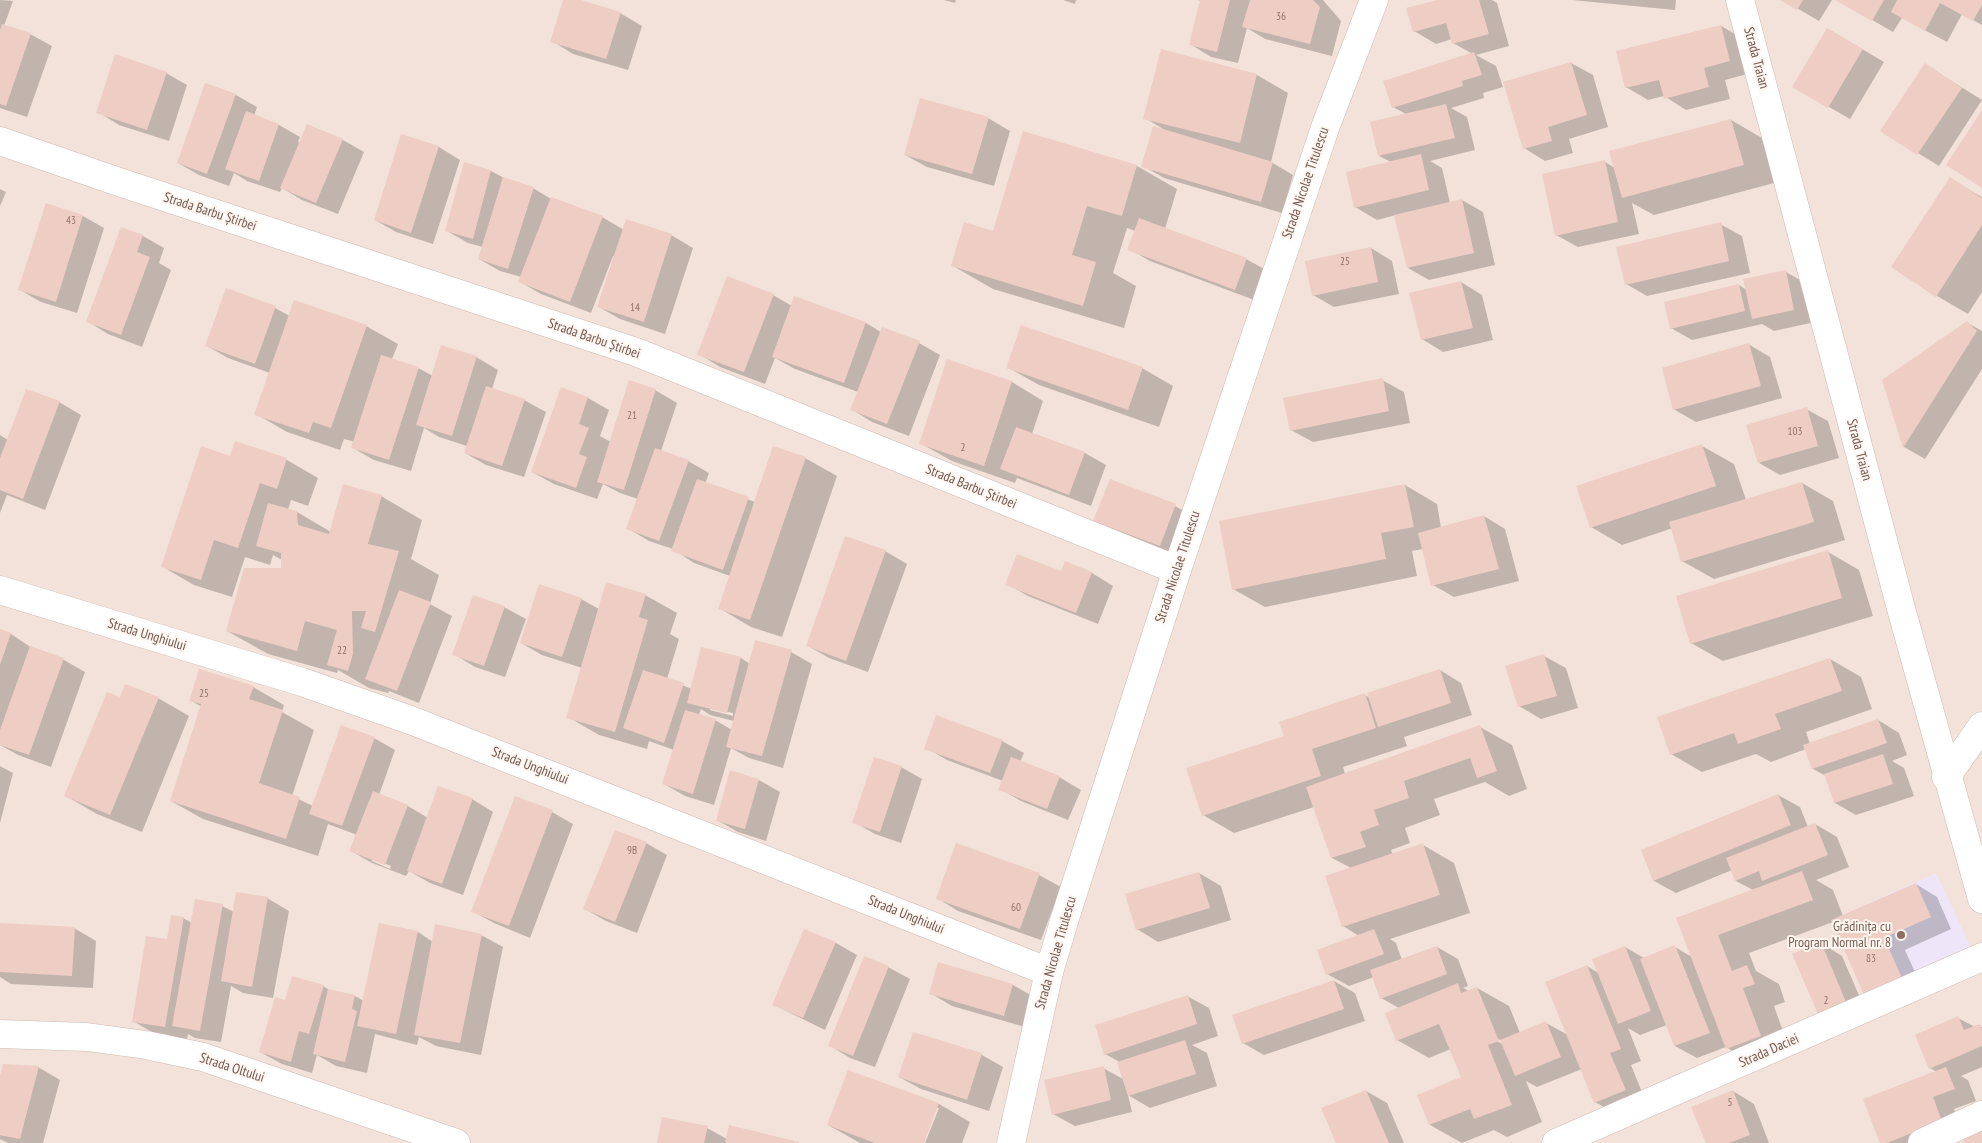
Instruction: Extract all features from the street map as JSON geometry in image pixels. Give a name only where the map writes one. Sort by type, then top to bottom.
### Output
[{"type":"street","name":"Strada Nicolae Titulescu","points":[[1011,1143],[1049,972],[1177,570],[1326,125],[1374,0]]},
{"type":"street","name":"Strada Traian","points":[[1740,0],[1946,777],[1982,899]]},
{"type":"street","name":"Strada Barbu Știrbei","points":[[0,141],[636,352],[1177,570]]},
{"type":"street","name":"Strada Unghiului","points":[[0,590],[302,682],[404,718],[1049,972]]},
{"type":"street","points":[[1946,777],[1982,726]]},
{"type":"street","name":"Strada Daciei","points":[[1556,1143],[1982,957]]},
{"type":"street","name":"Strada Oltului","points":[[0,1034],[87,1038],[146,1045],[203,1057],[454,1143]]},
{"type":"street","points":[[1922,1143],[1982,1115]]},
{"type":"shaded area","points":[[0,0],[1982,0],[1982,1143],[0,1143]]},
{"type":"shaded area","name":"Grădinița cu Program Normal nr. 8","points":[[1936,873],[1972,950],[1903,980],[1831,920]]},
{"type":"building","points":[[563,0],[581,0],[621,12],[606,59],[550,42]]},
{"type":"building","points":[[1200,0],[1230,0],[1217,52],[1189,45]]},
{"type":"building","points":[[1250,0],[1313,0],[1320,7],[1310,44],[1242,27]]},
{"type":"building","points":[[1437,0],[1479,0],[1489,34],[1452,44],[1446,23],[1413,32],[1406,8]]},
{"type":"building","points":[[1780,0],[1803,0],[1797,10]]},
{"type":"building","points":[[1835,0],[1884,0],[1872,21]]},
{"type":"building","points":[[1897,0],[1982,0],[1982,5],[1973,21],[1940,3],[1925,31],[1891,12]]},
{"type":"building","points":[[2,24],[31,33],[6,106],[0,104],[0,30]]},
{"type":"building","points":[[1721,25],[1730,61],[1704,68],[1709,87],[1664,99],[1659,80],[1625,88],[1616,51]]},
{"type":"building","points":[[1827,28],[1863,49],[1828,108],[1792,87]]},
{"type":"building","points":[[1161,49],[1257,74],[1240,143],[1143,119]]},
{"type":"building","points":[[1474,52],[1482,75],[1462,81],[1463,86],[1392,108],[1383,81]]},
{"type":"building","points":[[115,54],[167,72],[147,130],[96,113]]},
{"type":"building","points":[[1571,62],[1587,115],[1548,127],[1552,141],[1523,149],[1503,82]]},
{"type":"building","points":[[1925,63],[1962,88],[1917,155],[1880,131]]},
{"type":"building","points":[[205,83],[236,94],[207,174],[177,163]]},
{"type":"building","points":[[920,98],[989,117],[972,174],[904,155]]},
{"type":"building","points":[[1446,104],[1455,138],[1378,156],[1370,122]]},
{"type":"building","points":[[1982,110],[1982,188],[1946,165]]},
{"type":"building","points":[[246,111],[279,124],[259,181],[225,169]]},
{"type":"building","points":[[1731,119],[1744,165],[1622,198],[1609,151]]},
{"type":"building","points":[[307,124],[343,139],[316,203],[280,188]]},
{"type":"building","points":[[1153,126],[1273,162],[1261,202],[1141,167]]},
{"type":"building","points":[[1023,131],[1137,165],[1122,216],[1087,206],[1072,255],[1096,262],[1083,306],[951,266],[964,222],[993,231]]},
{"type":"building","points":[[401,134],[439,146],[411,233],[374,220]]},
{"type":"building","points":[[1421,154],[1429,190],[1354,208],[1346,172]]},
{"type":"building","points":[[1605,160],[1618,222],[1555,236],[1542,174]]},
{"type":"building","points":[[464,162],[491,170],[473,239],[445,231]]},
{"type":"building","points":[[503,177],[534,187],[508,269],[478,259]]},
{"type":"building","points":[[1950,177],[1982,198],[1982,225],[1936,297],[1891,267]]},
{"type":"building","points":[[551,197],[603,216],[570,302],[518,282]]},
{"type":"building","points":[[1462,199],[1474,253],[1407,268],[1394,215]]},
{"type":"building","points":[[46,203],[83,215],[56,302],[18,290]]},
{"type":"building","points":[[1139,218],[1247,258],[1235,290],[1127,250]]},
{"type":"building","points":[[626,219],[672,234],[644,322],[597,307]]},
{"type":"building","points":[[1721,222],[1729,261],[1625,285],[1616,247]]},
{"type":"building","points":[[121,227],[143,235],[137,252],[150,257],[121,335],[86,322]]},
{"type":"building","points":[[1371,247],[1378,282],[1312,296],[1305,261]]},
{"type":"building","points":[[1786,270],[1794,310],[1752,319],[1743,279]]},
{"type":"building","points":[[727,276],[774,294],[744,372],[697,355]]},
{"type":"building","points":[[1461,281],[1473,328],[1421,340],[1409,293]]},
{"type":"building","points":[[1739,284],[1745,311],[1670,329],[1664,302]]},
{"type":"building","points":[[226,288],[276,306],[255,364],[205,346]]},
{"type":"building","points":[[794,296],[866,322],[844,383],[772,357]]},
{"type":"building","points":[[294,300],[367,325],[331,428],[313,422],[309,433],[254,415]]},
{"type":"building","points":[[1967,321],[1977,331],[1903,448],[1882,380]]},
{"type":"building","points":[[1021,325],[1143,367],[1128,410],[1006,368]]},
{"type":"building","points":[[882,327],[920,341],[887,424],[850,410]]},
{"type":"building","points":[[1749,343],[1761,386],[1673,410],[1662,368]]},
{"type":"building","points":[[441,345],[477,356],[452,436],[416,425]]},
{"type":"building","points":[[381,355],[419,367],[389,460],[351,448]]},
{"type":"building","points":[[947,359],[1012,381],[984,466],[919,444]]},
{"type":"building","points":[[1383,378],[1389,411],[1290,431],[1283,398]]},
{"type":"building","points":[[629,380],[656,389],[624,490],[597,482]]},
{"type":"building","points":[[486,386],[525,399],[502,466],[464,453]]},
{"type":"building","points":[[561,387],[588,397],[579,424],[589,428],[579,454],[587,457],[576,488],[531,472]]},
{"type":"building","points":[[26,389],[60,401],[23,499],[0,490],[0,458]]},
{"type":"building","points":[[1807,407],[1818,446],[1758,463],[1746,425]]},
{"type":"building","points":[[1016,427],[1085,452],[1069,495],[1000,469]]},
{"type":"building","points":[[235,441],[287,458],[277,489],[260,483],[238,548],[214,540],[201,580],[161,567],[201,446],[230,456]]},
{"type":"building","points":[[1702,444],[1716,486],[1590,528],[1576,486]]},
{"type":"building","points":[[773,446],[806,457],[750,620],[718,609]]},
{"type":"building","points":[[655,448],[689,460],[659,541],[626,529]]},
{"type":"building","points":[[697,479],[749,497],[723,570],[671,551]]},
{"type":"building","points":[[1110,479],[1176,504],[1160,546],[1093,521]]},
{"type":"building","points":[[1802,482],[1814,522],[1681,562],[1669,522]]},
{"type":"building","points":[[343,484],[382,495],[368,544],[399,551],[375,632],[361,628],[366,611],[352,611],[353,654],[348,671],[327,665],[337,630],[305,621],[297,651],[226,631],[244,568],[281,568],[281,553],[256,546],[268,503],[297,511],[298,525],[329,534]]},
{"type":"building","points":[[1405,484],[1414,527],[1381,533],[1386,559],[1232,590],[1219,521]]},
{"type":"building","points":[[1484,515],[1499,569],[1431,586],[1418,533]]},
{"type":"building","points":[[845,536],[886,550],[846,661],[806,646]]},
{"type":"building","points":[[1828,550],[1842,598],[1690,644],[1676,596]]},
{"type":"building","points":[[1017,554],[1061,571],[1065,561],[1092,572],[1076,613],[1005,585]]},
{"type":"building","points":[[606,582],[646,594],[639,617],[648,620],[615,732],[566,718]]},
{"type":"building","points":[[539,584],[582,598],[562,657],[520,643]]},
{"type":"building","points":[[399,590],[431,602],[397,691],[365,679]]},
{"type":"building","points":[[473,595],[505,606],[484,666],[452,655]]},
{"type":"building","points":[[0,629],[11,633],[0,665]]},
{"type":"building","points":[[755,640],[792,650],[762,756],[726,747]]},
{"type":"building","points":[[30,646],[64,658],[29,755],[0,745],[0,730]]},
{"type":"building","points":[[701,647],[741,657],[727,713],[687,703]]},
{"type":"building","points":[[1544,654],[1557,696],[1518,707],[1505,666]]},
{"type":"building","points":[[1830,658],[1842,691],[1775,714],[1781,729],[1738,744],[1734,733],[1670,755],[1657,717]]},
{"type":"building","points":[[199,669],[254,686],[249,699],[283,710],[259,783],[300,797],[286,839],[170,801],[201,704],[189,701]]},
{"type":"building","points":[[1440,669],[1451,703],[1378,727],[1367,693]]},
{"type":"building","points":[[643,670],[684,683],[664,743],[623,728]]},
{"type":"building","points":[[125,684],[159,697],[110,815],[64,796],[107,692],[120,697]]},
{"type":"building","points":[[1365,693],[1376,728],[1312,749],[1321,776],[1202,816],[1186,768],[1284,736],[1279,722]]},
{"type":"building","points":[[685,710],[716,719],[693,794],[662,784]]},
{"type":"building","points":[[936,715],[1003,740],[990,773],[924,749]]},
{"type":"building","points":[[1878,719],[1887,743],[1812,769],[1803,745]]},
{"type":"building","points":[[341,725],[375,737],[342,826],[309,814]]},
{"type":"building","points":[[1480,725],[1497,771],[1477,778],[1470,758],[1404,781],[1409,798],[1374,810],[1379,825],[1360,832],[1366,847],[1331,858],[1306,787]]},
{"type":"building","points":[[1883,754],[1893,784],[1834,803],[1824,774]]},
{"type":"building","points":[[874,757],[902,766],[880,832],[852,823]]},
{"type":"building","points":[[1011,757],[1060,776],[1047,809],[998,790]]},
{"type":"building","points":[[730,770],[759,779],[745,829],[716,821]]},
{"type":"building","points":[[438,786],[473,798],[442,884],[407,871]]},
{"type":"building","points":[[373,791],[408,805],[385,865],[349,851]]},
{"type":"building","points":[[1778,794],[1791,825],[1653,881],[1641,850]]},
{"type":"building","points":[[515,796],[553,810],[509,926],[471,912]]},
{"type":"building","points":[[1815,823],[1828,855],[1762,881],[1759,871],[1735,881],[1726,858]]},
{"type":"building","points":[[615,830],[647,842],[615,922],[583,909]]},
{"type":"building","points":[[956,843],[1040,873],[1020,929],[936,899]]},
{"type":"building","points":[[1423,843],[1440,895],[1342,927],[1325,876]]},
{"type":"building","points":[[1802,871],[1813,900],[1718,935],[1732,971],[1747,965],[1755,984],[1743,988],[1761,1036],[1726,1049],[1676,918]]},
{"type":"building","points":[[1199,872],[1210,908],[1136,930],[1125,894]]},
{"type":"building","name":"Grădinița cu Program Normal nr. 8","points":[[1916,883],[1931,917],[1884,938],[1903,980],[1865,997],[1831,920]]},
{"type":"building","points":[[236,892],[268,897],[252,987],[221,981]]},
{"type":"building","points":[[195,899],[223,904],[200,1031],[172,1026]]},
{"type":"building","points":[[171,915],[184,917],[165,1027],[132,1022],[146,936],[167,939]]},
{"type":"building","points":[[0,923],[75,927],[72,976],[0,972]]},
{"type":"building","points":[[379,923],[418,931],[396,1034],[357,1026]]},
{"type":"building","points":[[435,924],[482,934],[460,1043],[414,1035]]},
{"type":"building","points":[[804,929],[836,942],[803,1018],[772,1005]]},
{"type":"building","points":[[1374,929],[1384,954],[1326,975],[1317,950]]},
{"type":"building","points":[[1821,942],[1846,1002],[1818,1014],[1792,954]]},
{"type":"building","points":[[1675,945],[1710,1033],[1674,1046],[1640,959]]},
{"type":"building","points":[[1437,946],[1447,974],[1380,999],[1370,970]]},
{"type":"building","points":[[1625,946],[1651,1011],[1618,1024],[1592,959]]},
{"type":"building","points":[[864,956],[889,966],[853,1056],[828,1046]]},
{"type":"building","points":[[938,962],[1013,984],[1004,1016],[929,994]]},
{"type":"building","points":[[1587,965],[1621,1049],[1610,1053],[1626,1090],[1594,1103],[1545,982]]},
{"type":"building","points":[[292,976],[324,985],[309,1034],[299,1031],[291,1062],[259,1052],[275,997],[285,1000]]},
{"type":"building","points":[[1334,980],[1344,1009],[1242,1044],[1232,1015]]},
{"type":"building","points":[[1458,983],[1461,993],[1477,987],[1499,1041],[1488,1045],[1512,1105],[1474,1119],[1470,1109],[1429,1125],[1417,1095],[1461,1077],[1439,1024],[1396,1041],[1385,1013]]},
{"type":"building","points":[[328,989],[355,995],[352,1009],[357,1011],[345,1062],[313,1054]]},
{"type":"building","points":[[1188,995],[1197,1024],[1104,1055],[1095,1025]]},
{"type":"building","points":[[1958,1016],[1964,1030],[1980,1024],[1982,1046],[1929,1069],[1915,1035]]},
{"type":"building","points":[[1546,1021],[1561,1057],[1515,1076],[1500,1040]]},
{"type":"building","points":[[913,1032],[982,1053],[967,1100],[898,1077]]},
{"type":"building","points":[[1185,1040],[1196,1074],[1128,1096],[1117,1062]]},
{"type":"building","points":[[3,1064],[39,1066],[20,1139],[0,1135],[0,1075]]},
{"type":"building","points":[[1104,1066],[1111,1100],[1052,1115],[1044,1080]]},
{"type":"building","points":[[1946,1067],[1955,1089],[1933,1097],[1942,1121],[1887,1143],[1880,1143],[1863,1099]]},
{"type":"building","points":[[848,1070],[939,1103],[924,1143],[875,1143],[827,1125]]},
{"type":"building","points":[[1366,1090],[1389,1143],[1336,1143],[1321,1108]]},
{"type":"building","points":[[1733,1090],[1750,1135],[1729,1143],[1706,1143],[1691,1107]]},
{"type":"building","points":[[662,1117],[708,1126],[704,1143],[657,1143]]},
{"type":"building","points":[[729,1125],[799,1142],[799,1143],[725,1143]]},
{"type":"building","points":[[1982,1130],[1982,1143],[1965,1143],[1963,1139]]},
{"type":"place","name":"Grădinița cu Program Normal nr. 8","points":[[1901,935]]}]
